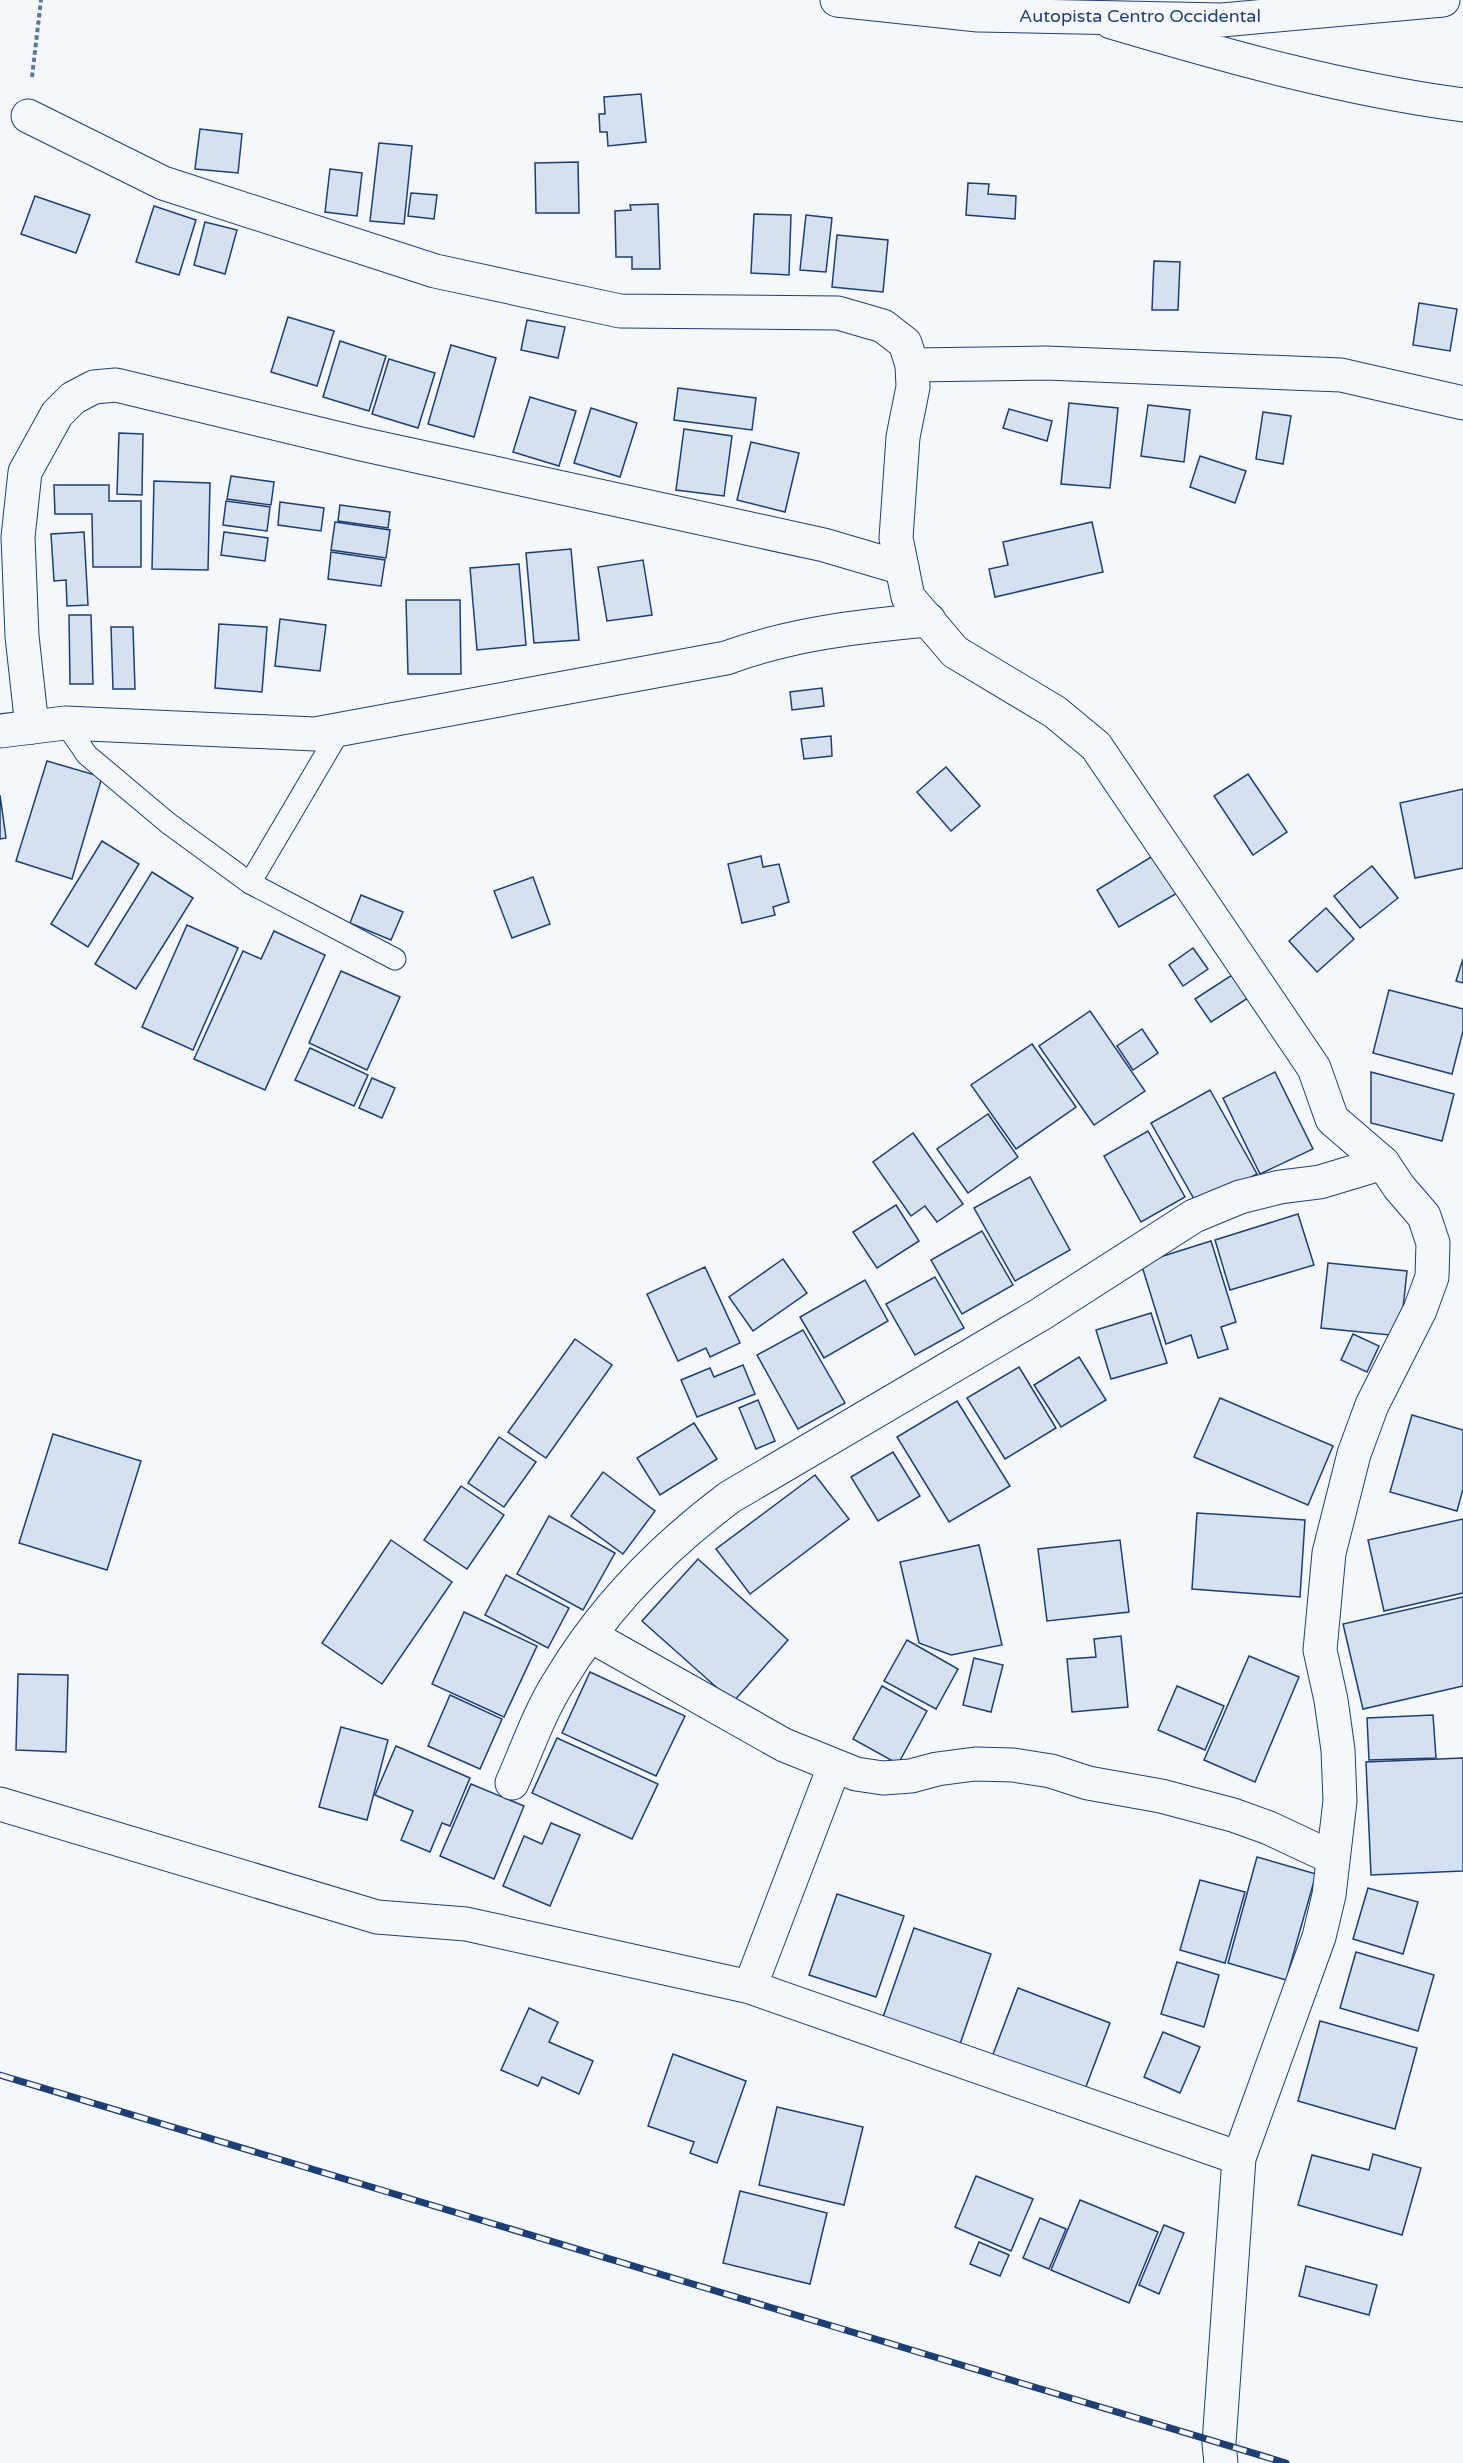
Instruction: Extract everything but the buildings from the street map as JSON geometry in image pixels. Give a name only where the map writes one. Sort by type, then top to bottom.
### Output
[{"type":"main road","name":"Autopista Centro Occidental","points":[[837,0],[978,15],[1222,20],[1443,0]]},
{"type":"main road","points":[[1097,19],[1242,61],[1373,90],[1463,105]]},
{"type":"main road","points":[[28,116],[163,183],[435,271],[620,311],[838,314],[883,326],[905,343],[912,365],[913,387],[903,437],[896,538],[908,597],[956,652],[1055,712],[1096,746],[1314,1068],[1332,1119],[1383,1163],[1399,1187],[1424,1216],[1433,1243],[1432,1277],[1420,1310],[1381,1385],[1354,1454],[1329,1553],[1320,1650],[1331,1700],[1338,1750],[1340,1801],[1329,1895],[1319,1937],[1239,2158],[1219,2443],[1221,2463]]},
{"type":"main road","points":[[912,365],[1046,363],[1341,375],[1463,403]]},
{"type":"main road","points":[[32,727],[22,636],[18,537],[11,501],[57,414],[73,398],[94,387],[116,385],[329,437],[824,545],[902,568]]},
{"type":"main road","points":[[0,731],[65,723],[315,734],[726,658],[765,644],[819,632],[928,620]]},
{"type":"main road","points":[[512,1784],[559,1680],[591,1636],[629,1588],[659,1557],[691,1527],[730,1497],[1041,1314],[1194,1216],[1240,1197],[1280,1187],[1320,1182],[1383,1163]]},
{"type":"main road","points":[[591,1636],[784,1745],[856,1774],[883,1778],[911,1776],[937,1769],[975,1764],[1013,1765],[1052,1771],[1088,1783],[1161,1796],[1233,1815],[1269,1828],[1333,1858]]},
{"type":"main road","points":[[750,1988],[834,1767]]},
{"type":"main road","points":[[0,1804],[377,1917],[466,1924],[750,1988],[1239,2158]]},
{"type":"lane","points":[[65,723],[87,755],[168,823],[250,883],[395,959]]},
{"type":"lane","points":[[250,883],[340,730]]},
{"type":"path","points":[[28,116],[40,0]]},
{"type":"railway","points":[[0,2075],[1286,2463]]}]
